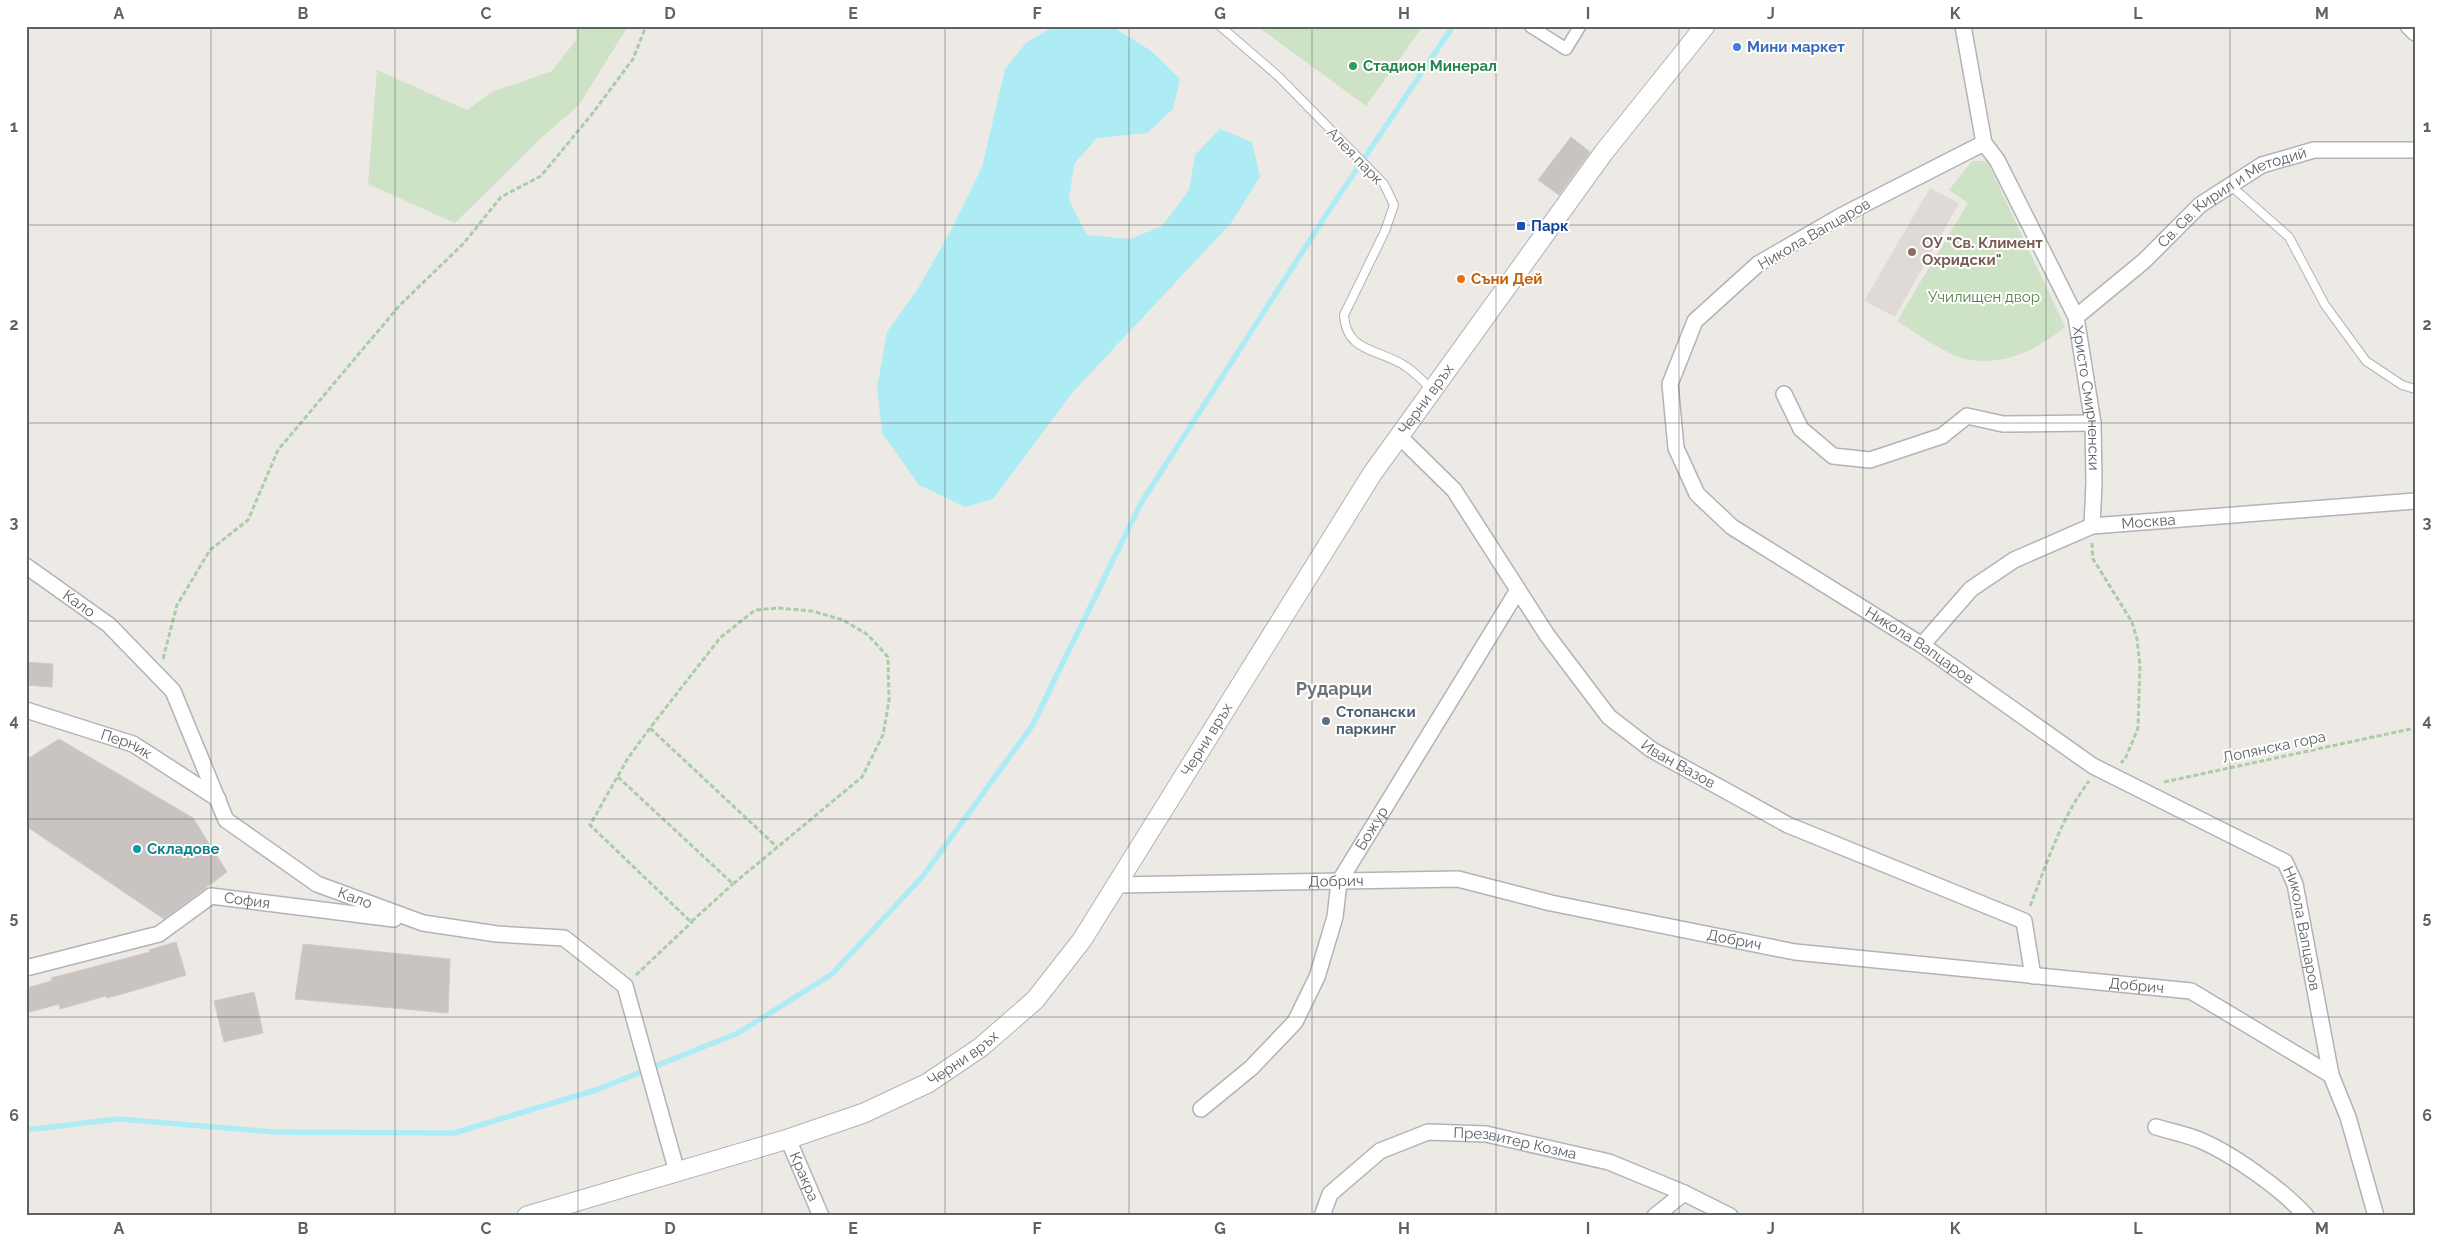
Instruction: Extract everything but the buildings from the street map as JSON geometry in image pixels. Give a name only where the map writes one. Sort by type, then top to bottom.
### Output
[{"type":"street","points":[[1530,26],[1566,49],[1580,26]]},
{"type":"street","name":"Черни връх","points":[[527,1216],[788,1139],[864,1113],[928,1083],[980,1047],[1035,1000],[1082,940],[1372,474],[1604,152],[1705,26]]},
{"type":"street","name":"Христо Смирненски","points":[[1963,26],[1984,143],[1998,160],[2076,317],[2093,423],[2094,484],[2092,526]]},
{"type":"street","points":[[2408,26],[2415,33]]},
{"type":"street","name":"Никола Вапцаров","points":[[1984,143],[1840,216],[1758,264],[1695,321],[1670,384],[1676,448],[1697,494],[1732,527],[1922,645],[2104,772],[2285,862],[2295,884],[2332,1075],[2348,1116],[2376,1216]]},
{"type":"street","name":"Св. Св. Кирил и Методий","points":[[2076,317],[2144,261],[2200,205],[2262,165],[2314,150],[2415,150]]},
{"type":"street","points":[[1784,394],[1801,429],[1832,456],[1870,460],[1942,436],[1967,416],[2003,424],[2093,423]]},
{"type":"street","name":"Иван Вазов","points":[[1399,436],[1454,490],[1547,635],[1610,717],[1652,750],[1788,825],[2024,920]]},
{"type":"street","name":"Москва","points":[[1922,645],[1970,589],[2014,560],[2092,526],[2415,501]]},
{"type":"street","name":"Кало","points":[[26,566],[109,625],[173,691],[226,820],[317,884],[423,923],[497,934],[564,938],[625,986]]},
{"type":"street","name":"Божур","points":[[1201,1109],[1251,1068],[1295,1022],[1317,977],[1335,917],[1338,882],[1518,590]]},
{"type":"street","name":"Перник","points":[[26,710],[133,744],[218,799]]},
{"type":"street","name":"Добрич","points":[[1117,885],[1458,879],[1551,903],[1795,952],[2191,991],[2332,1075]]},
{"type":"street","name":"София","points":[[26,968],[159,934],[211,896],[423,923]]},
{"type":"street","points":[[2024,920],[2033,976]]},
{"type":"street","points":[[625,986],[677,1172]]},
{"type":"street","points":[[2156,1127],[2197,1139],[2244,1165],[2297,1206],[2306,1216]]},
{"type":"street","name":"Презвитер Козма","points":[[1322,1216],[1330,1194],[1380,1151],[1428,1132],[1486,1134],[1609,1162],[1684,1193],[1730,1216]]},
{"type":"street","name":"Кракра","points":[[788,1139],[821,1216]]},
{"type":"street","points":[[1655,1216],[1684,1193]]},
{"type":"lane","name":"Алея парк","points":[[1220,26],[1278,76],[1384,184],[1394,205],[1385,231],[1344,315],[1344,328],[1356,344],[1405,366],[1432,390]]},
{"type":"lane","points":[[2230,186],[2289,237],[2325,305],[2366,361],[2402,385],[2415,389]]},
{"type":"path","points":[[159,676],[177,605],[210,550],[248,520],[278,450],[400,305],[464,244],[501,197],[541,176],[592,114],[633,59],[646,26]]},
{"type":"path","points":[[2024,920],[2075,800],[2104,772],[2126,757],[2138,728],[2140,665],[2137,639],[2132,622],[2093,559],[2092,526]]},
{"type":"path","points":[[625,986],[734,884],[862,777],[883,735],[889,701],[888,657],[868,635],[843,620],[812,611],[778,608],[755,610],[720,638],[628,758],[590,825],[691,922],[694,920]]},
{"type":"path","points":[[650,728],[778,847]]},
{"type":"path","name":"Лопянска гора","points":[[2137,788],[2415,728]]},
{"type":"path","points":[[618,777],[734,884]]},
{"type":"shaded area","name":"ОУ \"Св. Климент Охридски\"","points":[[1930,188],[1959,203],[1895,317],[1864,301]]},
{"type":"green space","points":[[577,26],[628,26],[579,105],[540,139],[455,223],[368,184],[377,70],[467,110],[492,92],[552,71],[576,40]]},
{"type":"green space","name":"Стадион Минерал","points":[[1257,26],[1423,26],[1366,106]]},
{"type":"green space","name":"Училищен двор","points":[[1972,161],[1987,161],[2065,327],[2033,348],[1997,360],[1984,361],[1962,358],[1933,344],[1897,321],[1968,203],[1949,190]]},
{"type":"water","points":[[1054,26],[1111,26],[1150,50],[1180,79],[1173,109],[1147,133],[1097,138],[1074,164],[1069,200],[1087,235],[1130,239],[1162,226],[1189,190],[1195,155],[1220,129],[1252,142],[1260,176],[1232,222],[1072,393],[993,499],[965,507],[919,485],[882,433],[877,388],[887,332],[919,287],[951,230],[982,167],[1005,69],[1026,43]]},
{"type":"waterway","points":[[26,1130],[118,1119],[274,1132],[454,1133],[596,1090],[738,1033],[832,974],[923,876],[1032,726],[1141,503],[1328,212],[1453,26]]},
{"type":"place","name":"Мини маркет","points":[[1737,47]]},
{"type":"place","name":"Стадион Минерал","points":[[1353,66]]},
{"type":"place","name":"Парк","points":[[1521,226]]},
{"type":"place","name":"ОУ \"Св. Климент Охридски\"","points":[[1912,252]]},
{"type":"place","name":"Съни Дей","points":[[1461,279]]},
{"type":"place","name":"Стопански паркинг","points":[[1326,721]]},
{"type":"place","name":"Складове","points":[[137,849]]},
{"type":"district","name":"Рударци","points":[[1334,689]]}]
